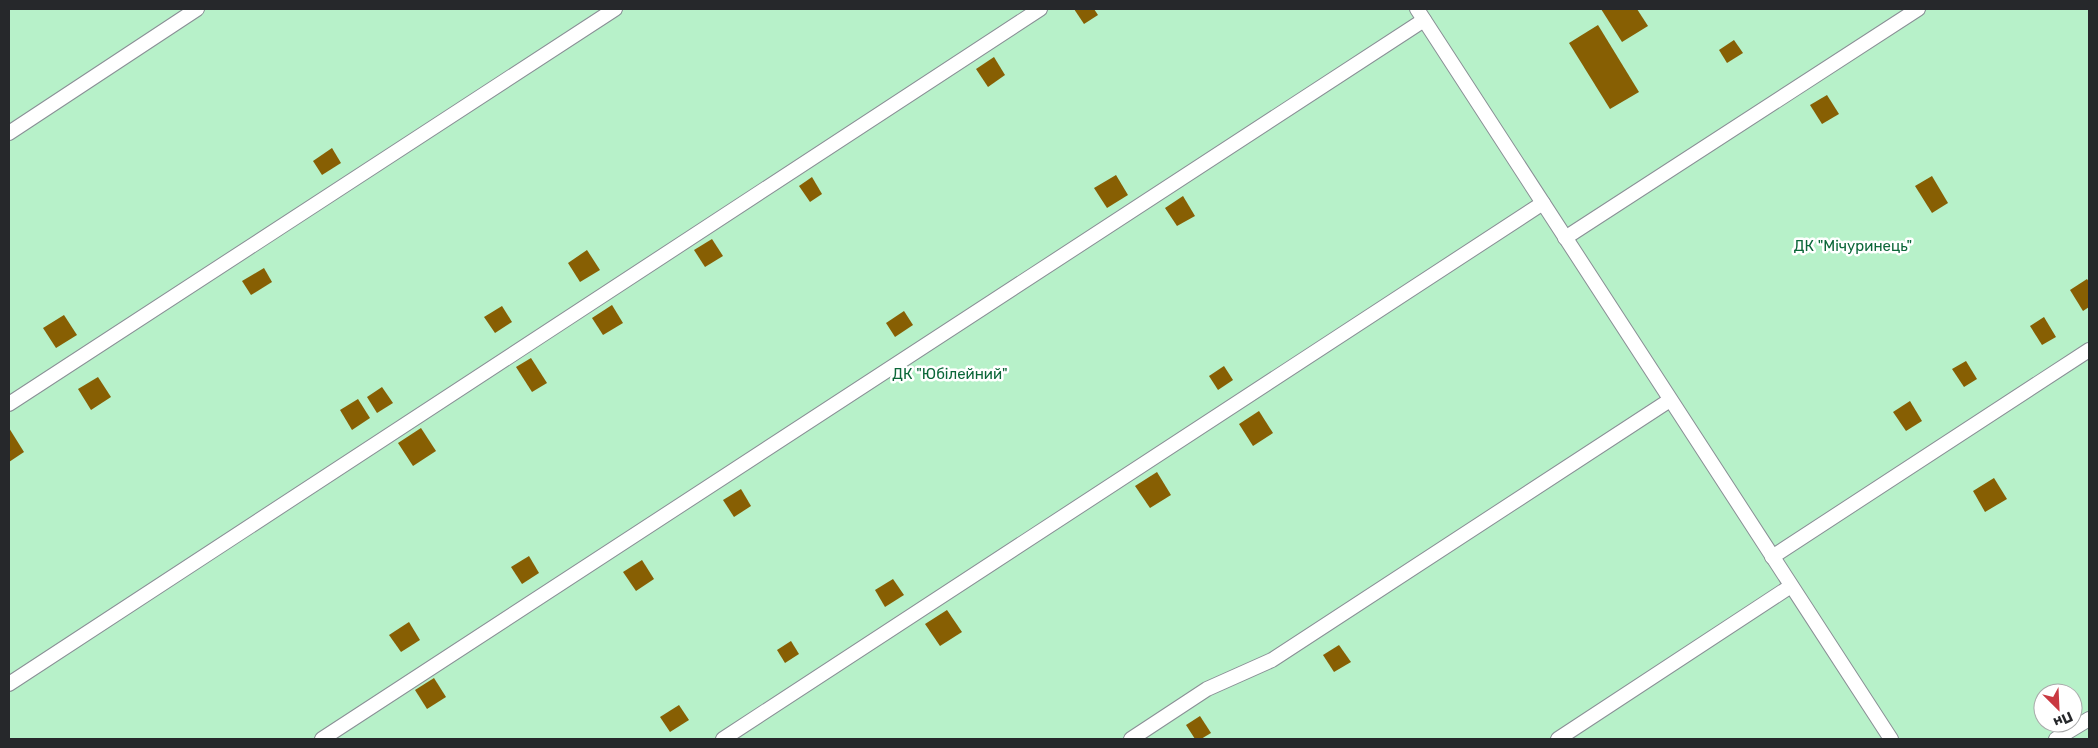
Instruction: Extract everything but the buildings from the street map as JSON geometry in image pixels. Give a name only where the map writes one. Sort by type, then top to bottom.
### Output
[{"type":"lane","points":[[9,133],[197,9]]},
{"type":"lane","points":[[9,404],[615,9]]},
{"type":"lane","points":[[9,684],[1040,9]]},
{"type":"lane","points":[[1565,238],[1918,9]]},
{"type":"lane","points":[[322,739],[1420,15],[1891,739]]},
{"type":"lane","points":[[723,739],[1543,203]]},
{"type":"lane","points":[[1772,557],[2089,350]]},
{"type":"lane","points":[[1131,739],[1207,689],[1272,660],[1670,400]]},
{"type":"lane","points":[[1558,739],[1792,586]]},
{"type":"lane","points":[[2056,739],[2089,719]]},
{"type":"green space","name":"ДК \"Юбілейний\"","points":[[9,9],[2089,9],[2089,739],[9,739]]},
{"type":"park label","name":"ДК \"Мічуринець\"","points":[[1853,246]]}]
